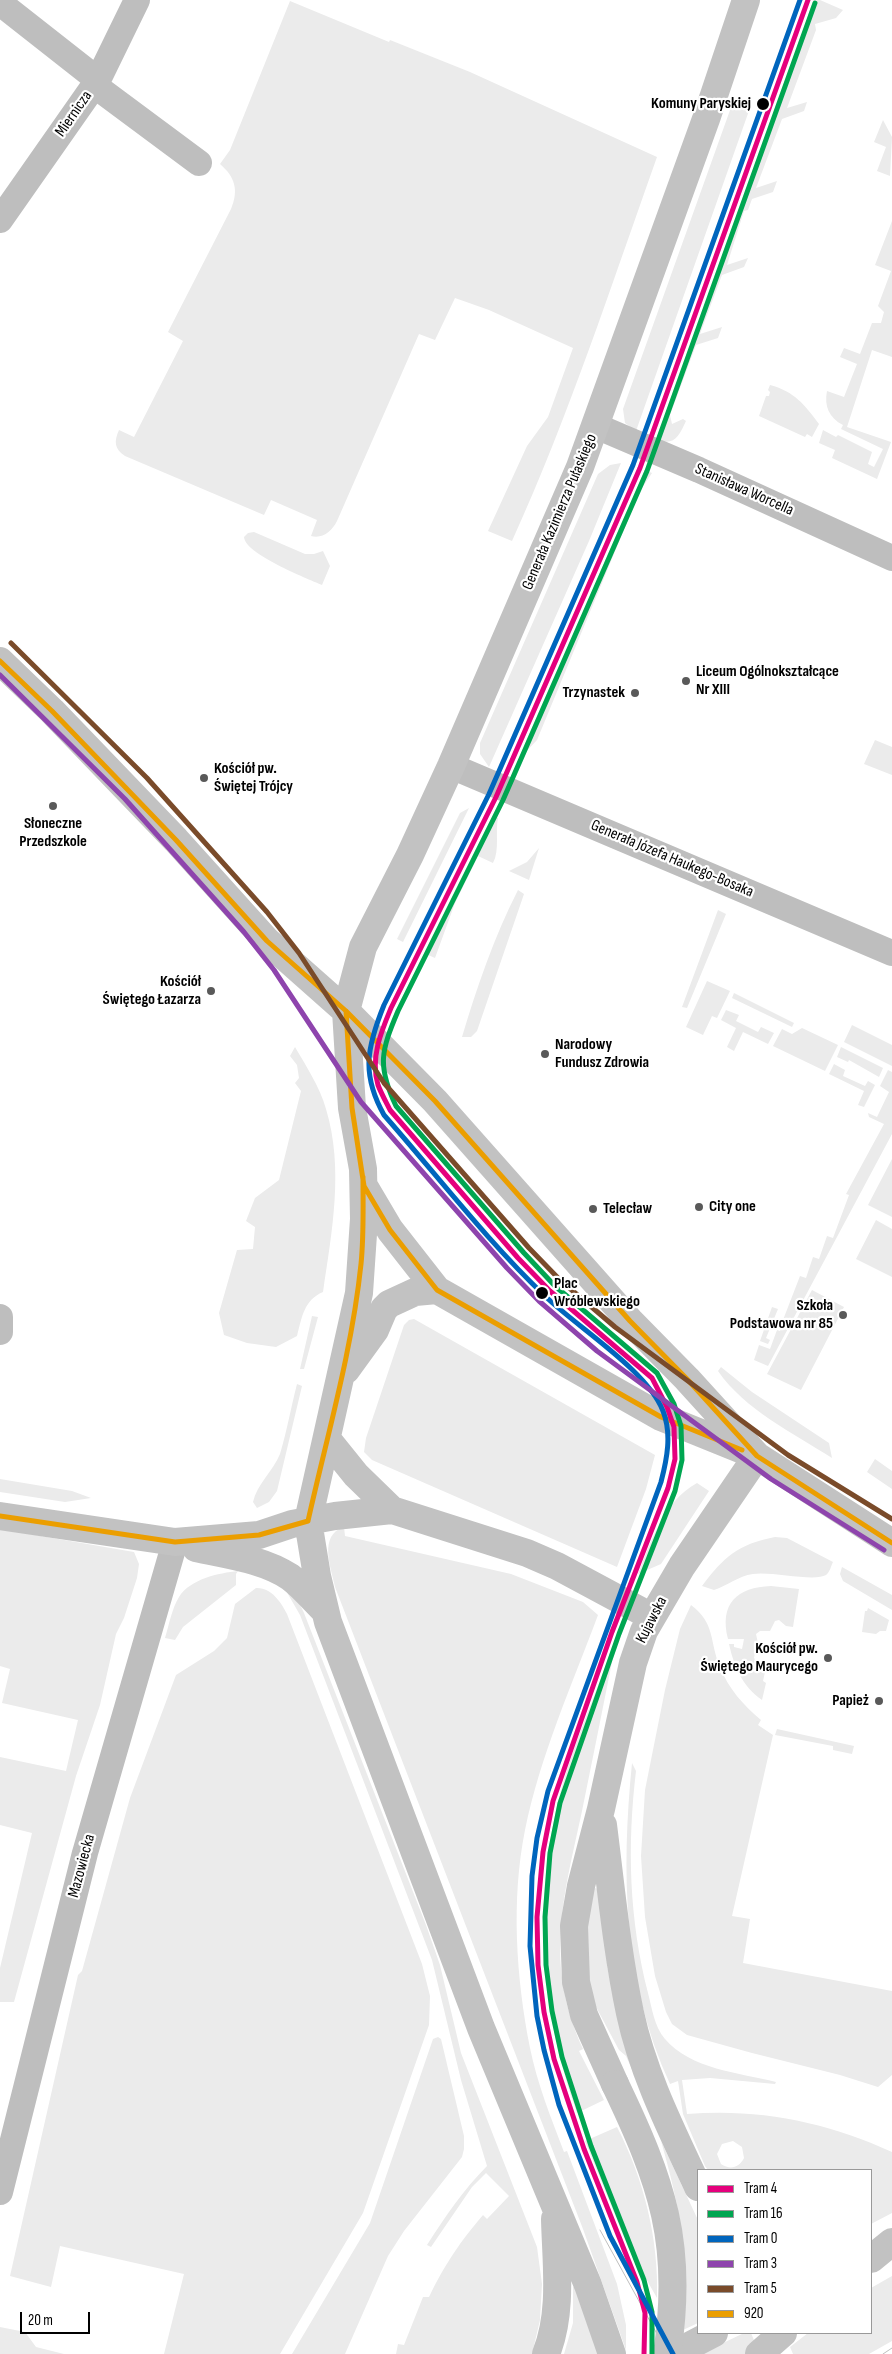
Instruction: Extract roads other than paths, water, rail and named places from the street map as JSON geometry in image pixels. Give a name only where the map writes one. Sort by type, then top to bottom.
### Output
[{"type":"main road","name":"Generała Kazimierza Pułaskiego","points":[[364,1186],[352,1108],[346,1011],[363,947],[410,855],[451,766],[536,571],[596,426],[706,119],[746,0]]},
{"type":"main road","points":[[0,661],[52,711],[176,840],[267,941],[346,1011],[441,1108],[630,1321],[757,1456]]},
{"type":"main road","points":[[364,1186],[390,1230],[438,1290],[661,1417],[757,1456],[892,1543]]},
{"type":"main road","points":[[364,1186],[360,1285],[308,1521],[324,1610],[481,2028],[588,2285],[612,2354]]},
{"type":"main road","points":[[341,1376],[375,1330],[384,1309],[389,1304],[415,1292],[438,1290]]},
{"type":"main road","points":[[327,1439],[356,1475],[392,1510]]},
{"type":"main road","name":"Kujawska","points":[[667,2354],[674,2290],[670,2236],[654,2171],[581,2006],[573,1952],[576,1911],[633,1664],[644,1631],[682,1566],[757,1456]]},
{"type":"main road","points":[[175,1542],[259,1535],[308,1521],[392,1510],[527,1553],[652,1616]]},
{"type":"main road","points":[[0,1516],[175,1542],[269,1566],[292,1578],[324,1610]]},
{"type":"main road","points":[[601,1809],[616,1934],[630,2014],[651,2084],[695,2177]]},
{"type":"main road","points":[[546,2354],[555,2324],[557,2304],[554,2205]]},
{"type":"main road","points":[[872,2237],[892,2232]]},
{"type":"main road","points":[[872,2248],[892,2238]]},
{"type":"main road","points":[[872,2258],[892,2242]]},
{"type":"main road","points":[[674,2354],[712,2334]]},
{"type":"street","name":"Miernicza","points":[[0,220],[96,83],[137,0]]},
{"type":"street","points":[[0,3],[96,83],[199,163]]},
{"type":"street","name":"Stanisława Worcella","points":[[596,426],[699,470],[892,558]]},
{"type":"street","name":"Generała Józefa Haukego-Bosaka","points":[[451,766],[892,953]]},
{"type":"street","points":[[0,1317],[0,1332]]},
{"type":"street","name":"Mazowiecka","points":[[0,2192],[85,1853],[175,1542]]},
{"type":"tram line","name":"0","points":[[673,2354],[610,2236],[559,2105],[537,2016],[530,1946],[532,1876],[537,1838],[548,1791],[661,1482],[668,1446],[666,1420],[655,1396],[642,1380],[610,1350],[545,1296],[524,1275],[483,1231],[384,1115],[372,1086],[369,1060],[370,1047],[384,1005],[489,794],[633,465],[800,0]]},
{"type":"tram line","name":"4","points":[[644,2354],[645,2313],[637,2282],[584,2149],[554,2059],[544,2012],[538,1965],[537,1917],[543,1852],[553,1801],[612,1632],[668,1488],[675,1459],[674,1427],[667,1407],[652,1378],[550,1291],[518,1258],[390,1110],[378,1085],[375,1065],[380,1036],[391,1008],[496,797],[640,468],[808,0]]},
{"type":"tram line","name":"16","points":[[652,2354],[652,2312],[644,2280],[591,2146],[562,2057],[552,2011],[546,1965],[545,1917],[550,1853],[560,1803],[619,1634],[675,1491],[682,1460],[681,1426],[674,1404],[657,1373],[555,1286],[396,1106],[386,1080],[384,1058],[388,1037],[398,1011],[503,800],[647,471],[815,3]]},
{"type":"tram line","name":"5","points":[[11,643],[147,778],[267,912],[299,953],[384,1083],[529,1248],[560,1280],[615,1327],[788,1455],[892,1519]]},
{"type":"tram line","name":"3","points":[[0,675],[125,799],[244,932],[274,970],[361,1102],[507,1268],[539,1301],[597,1351],[771,1479],[884,1550]]},
{"type":"tram line","points":[[600,2230],[668,2354]]},
{"type":"tram line","points":[[883,2354],[892,2348]]},
{"type":"place","name":"Komuny Paryskiej","points":[[763,104]]},
{"type":"place","name":"Liceum Ogólnokształcące Nr XIII","points":[[686,681]]},
{"type":"place","name":"Trzynastek","points":[[635,693]]},
{"type":"place","name":"Kościół pw. Świętej Trójcy","points":[[204,778]]},
{"type":"place","name":"Słoneczne Przedszkole","points":[[53,806]]},
{"type":"place","name":"Kościół Świętego Łazarza","points":[[211,991]]},
{"type":"place","name":"Narodowy Fundusz Zdrowia","points":[[545,1054]]},
{"type":"place","name":"City one","points":[[699,1207]]},
{"type":"place","name":"Telecław","points":[[593,1209]]},
{"type":"place","name":"Plac Wróblewskiego","points":[[542,1293]]},
{"type":"place","name":"Szkoła Podstawowa nr 85","points":[[843,1315]]},
{"type":"place","name":"Kościół pw. Świętego Maurycego","points":[[828,1658]]},
{"type":"place","name":"Papież","points":[[879,1701]]}]
